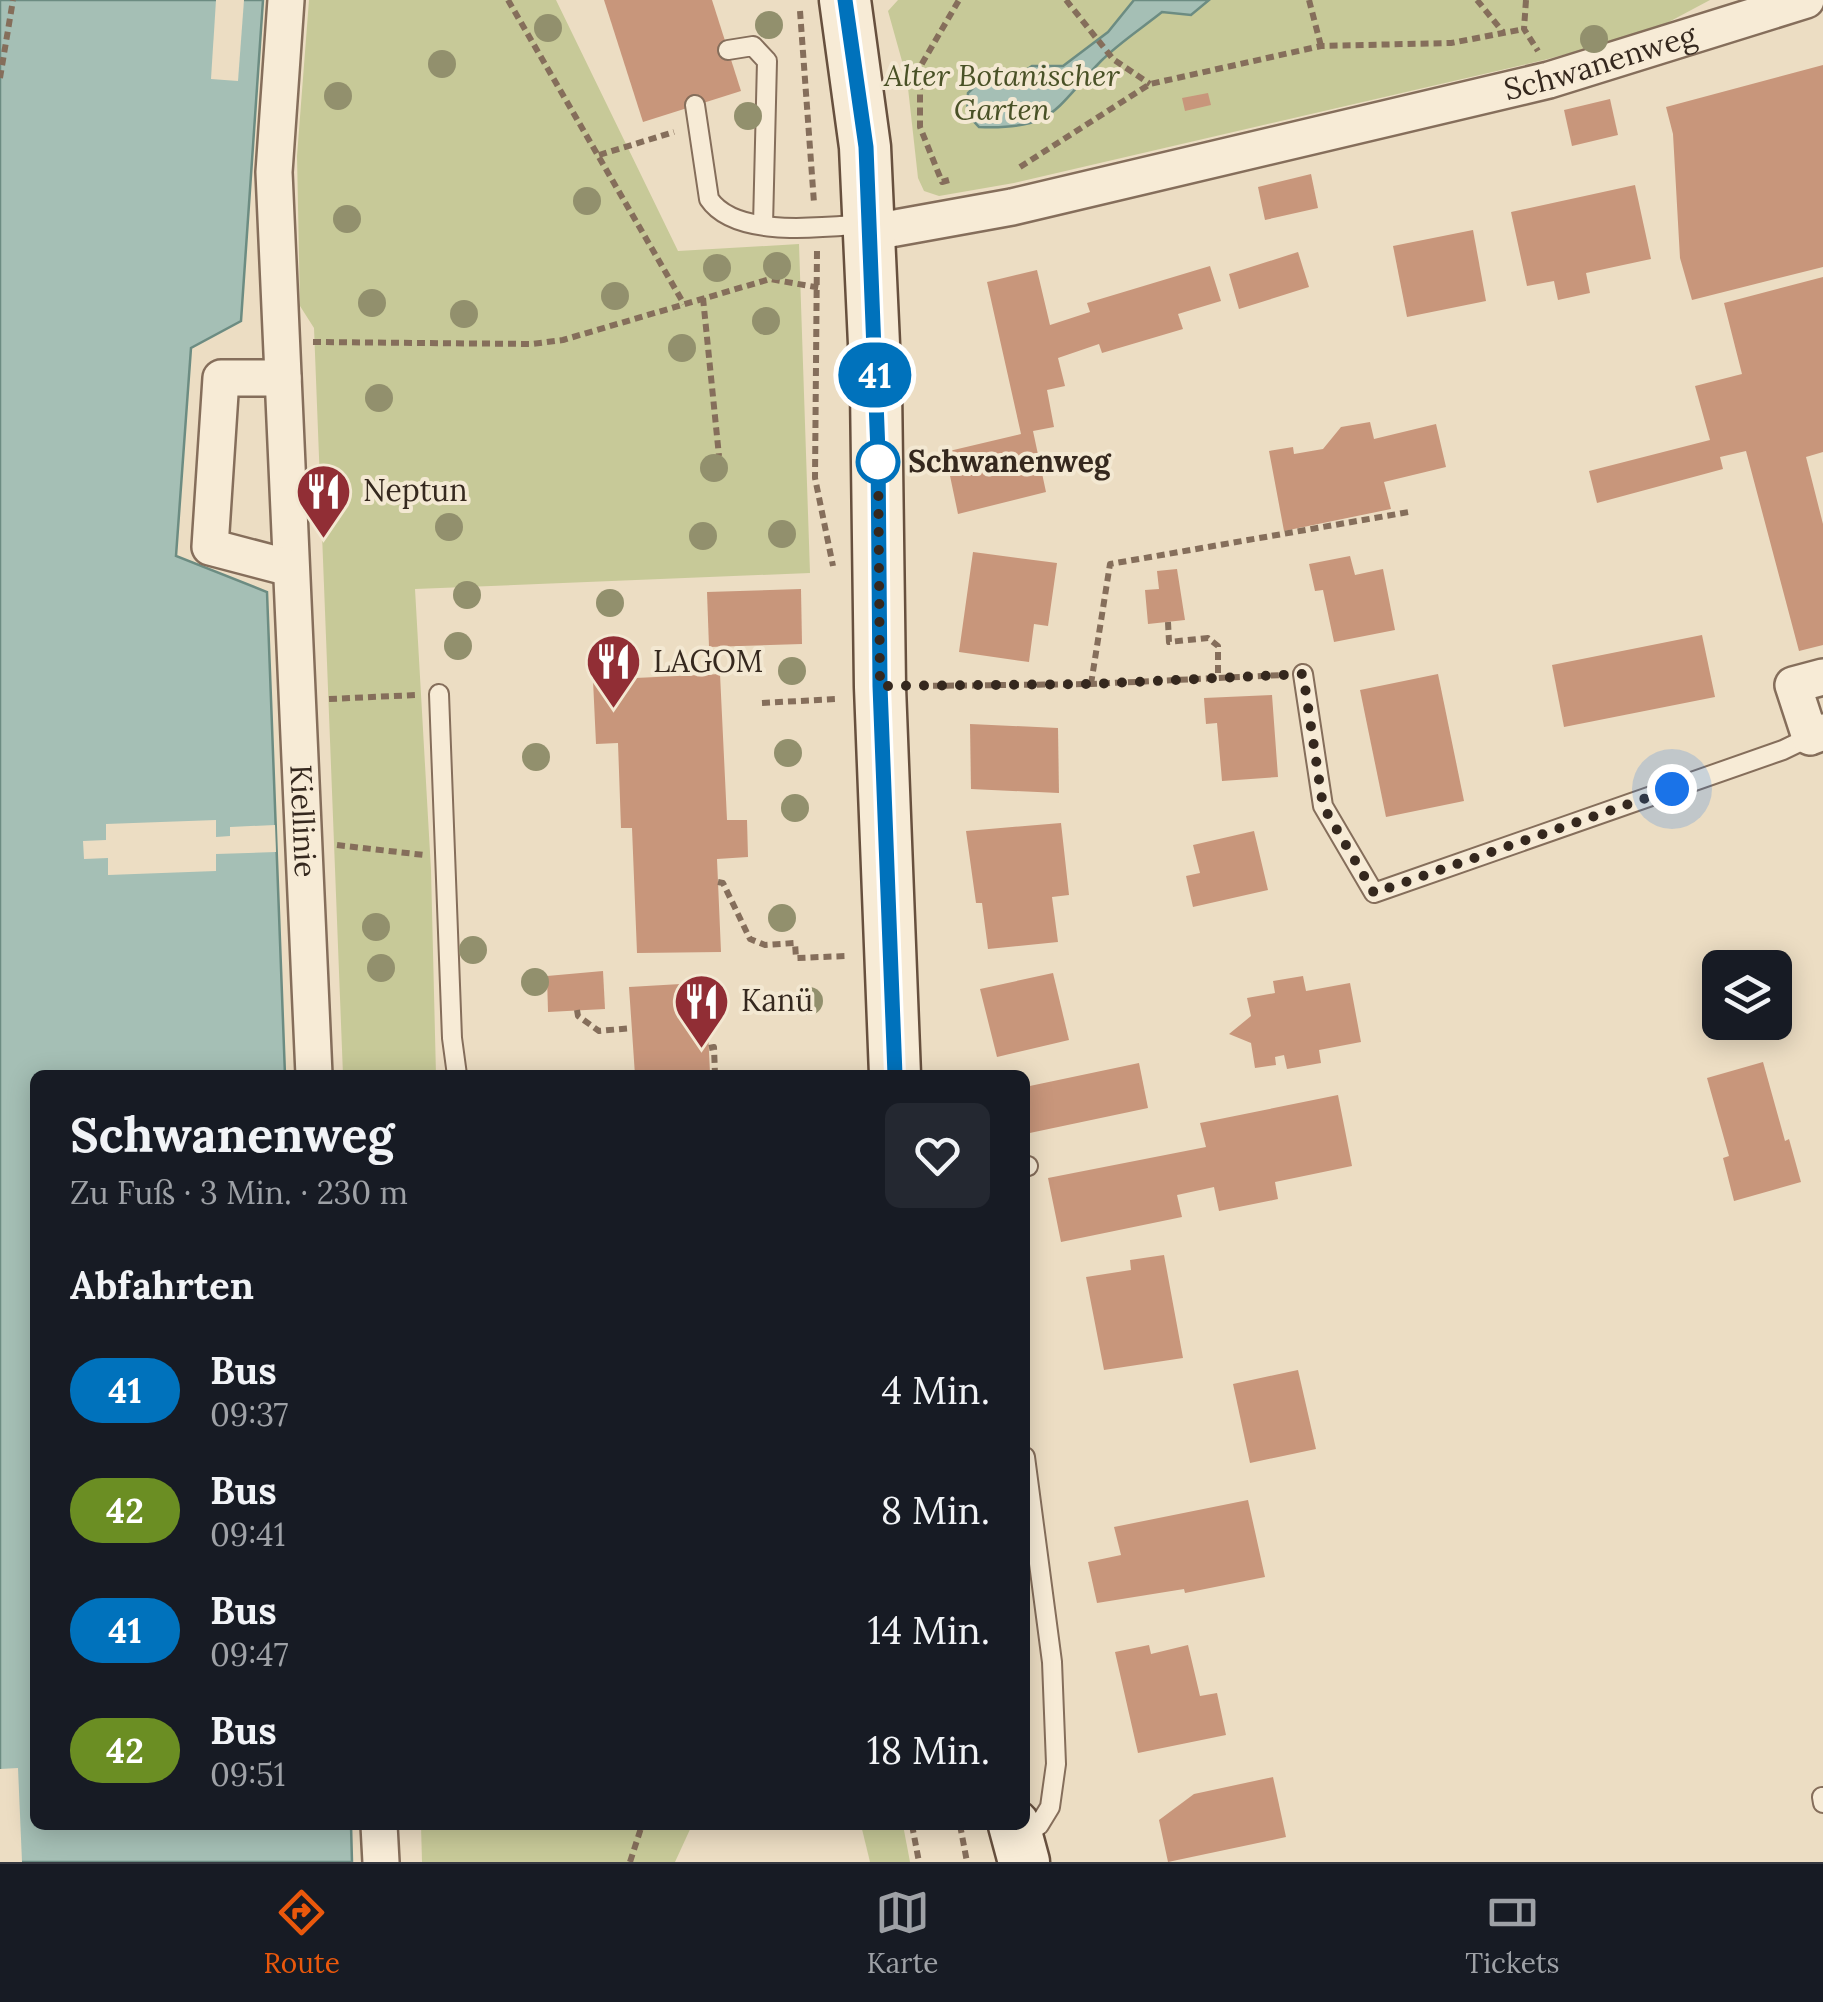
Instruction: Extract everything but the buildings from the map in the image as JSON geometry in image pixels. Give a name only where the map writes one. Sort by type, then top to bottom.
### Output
[{"type":"street","name":"Kiellinie","points":[[286,0],[274,172],[314,1070]]},
{"type":"street","points":[[845,0],[866,147],[879,517],[851,689],[895,1070]]},
{"type":"street","name":"Schwanenweg","points":[[868,229],[1030,202],[1549,80],[1806,0]]},
{"type":"street","points":[[283,378],[220,378],[210,546],[290,568]]},
{"type":"street","points":[[1816,734],[1793,686],[1823,677]]},
{"type":"street","points":[[379,1830],[380,1862]]},
{"type":"lane","points":[[728,50],[753,46],[767,61],[763,225]]},
{"type":"lane","points":[[697,115],[709,198],[718,211],[763,225],[868,229]]},
{"type":"lane","points":[[1303,674],[1323,806],[1374,893],[1783,750],[1816,734]]},
{"type":"lane","points":[[439,694],[456,1070]]},
{"type":"lane","points":[[1019,1842],[1039,1825],[1050,1807],[1056,1764],[1052,1662],[1030,1495]]},
{"type":"path","points":[[0,78],[13,0]]},
{"type":"path","points":[[508,0],[684,304]]},
{"type":"path","points":[[800,0],[818,287],[815,478],[834,573]]},
{"type":"path","points":[[959,0],[920,67],[920,127],[942,182],[961,178]]},
{"type":"path","points":[[1066,0],[1113,59],[1150,84]]},
{"type":"path","points":[[1309,0],[1321,46]]},
{"type":"path","points":[[1477,0],[1503,32]]},
{"type":"path","points":[[1526,0],[1524,28],[1544,60],[1549,80]]},
{"type":"path","points":[[1018,168],[1150,84],[1321,46],[1450,43],[1524,28]]},
{"type":"path","points":[[599,155],[697,115]]},
{"type":"path","points":[[280,342],[532,344],[563,340],[770,279],[871,297]]},
{"type":"path","points":[[703,298],[719,456]]},
{"type":"path","points":[[1091,684],[1110,564],[1410,512]]},
{"type":"path","points":[[1168,622],[1169,642],[1208,638],[1218,646],[1218,678]]},
{"type":"path","points":[[762,702],[851,689],[1303,674]]},
{"type":"path","points":[[837,718],[851,689]]},
{"type":"path","points":[[298,699],[439,694]]},
{"type":"path","points":[[302,842],[445,855]]},
{"type":"path","points":[[718,882],[723,883],[750,940],[765,945],[794,943],[796,958],[830,957],[847,956],[846,936]]},
{"type":"path","points":[[577,1010],[578,1016],[599,1031],[632,1028]]},
{"type":"path","points":[[709,1048],[714,1047],[715,1070]]},
{"type":"path","points":[[630,1862],[640,1830]]},
{"type":"path","points":[[913,1830],[919,1862]]},
{"type":"path","points":[[961,1830],[967,1862]]},
{"type":"green space","points":[[309,0],[556,0],[678,251],[799,244],[810,573],[415,589],[431,870],[436,1070],[343,1070],[314,328],[300,306],[297,156]]},
{"type":"green space","name":"Alter Botanischer Garten","points":[[898,0],[1710,0],[1650,32],[1544,60],[1014,183],[939,196],[924,191],[918,178],[907,79],[888,11]]},
{"type":"green space","points":[[421,1830],[690,1830],[675,1862],[422,1862]]},
{"type":"green space","points":[[862,1830],[904,1830],[910,1862],[870,1862]]},
{"type":"shaded area","points":[[0,0],[263,0],[241,321],[191,348],[176,556],[267,592],[285,1070],[30,1070],[30,1830],[351,1830],[352,1862],[0,1862]]},
{"type":"shaded area","points":[[1134,0],[1209,0],[1191,15],[1162,12],[1108,54],[1062,104],[1039,120],[1024,125],[979,127],[967,114],[968,93],[983,78],[1009,81],[1032,66],[1063,66],[1108,32]]},
{"type":"pier","points":[[216,0],[244,0],[238,81],[211,79]]},
{"type":"pier","points":[[216,820],[216,837],[230,836],[230,827],[275,825],[276,852],[216,854],[216,871],[108,875],[108,858],[84,859],[83,841],[106,840],[106,824]]},
{"type":"pier","points":[[18,1768],[22,1862],[0,1862],[0,1769]]},
{"type":"bus line","name":"41","points":[[845,0],[866,147],[895,1070]]},
{"type":"place","name":"Schwanenweg","points":[[878,462]]},
{"type":"place","name":"Neptun","points":[[324,540]]},
{"type":"place","name":"LAGOM","points":[[614,711]]},
{"type":"place","name":"Kanü","points":[[702,1050]]},
{"type":"route","points":[[878,462],[878,452],[880,686],[1091,684],[1303,674],[1323,806],[1374,893],[1672,789]]}]
